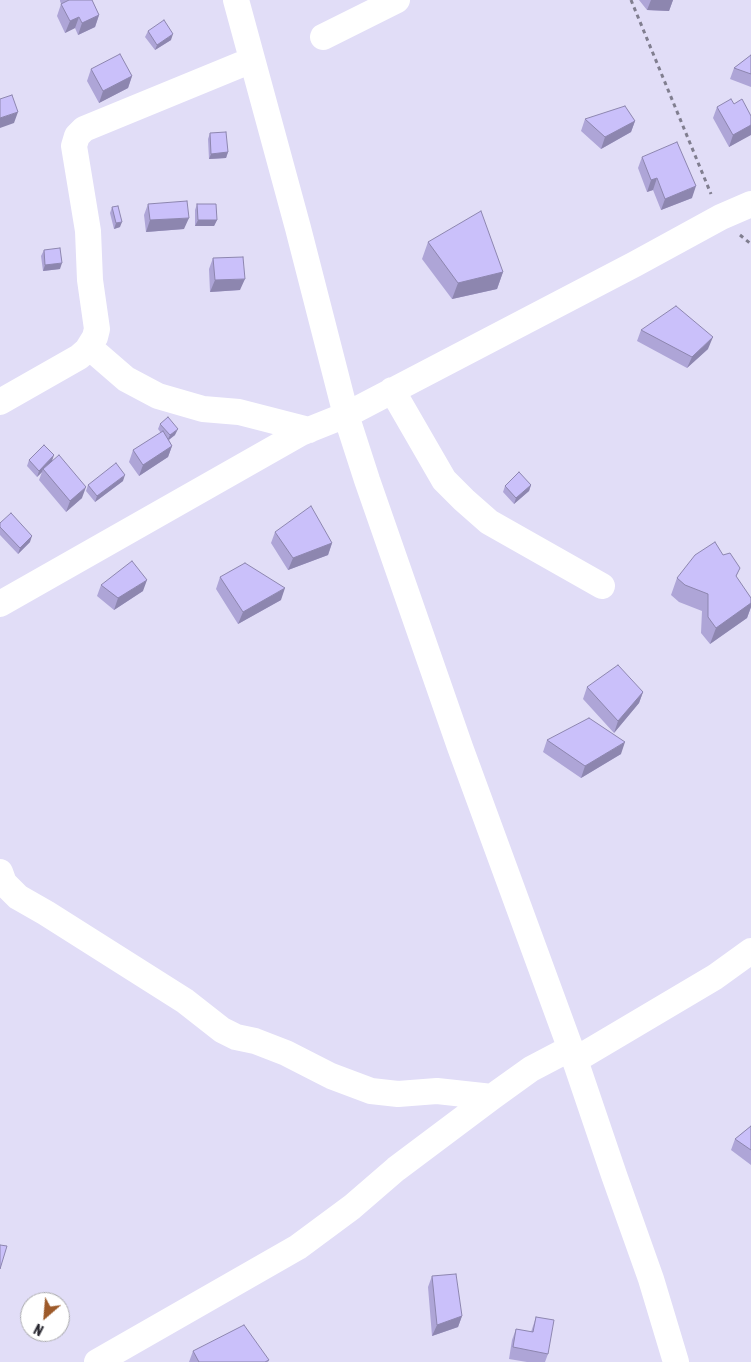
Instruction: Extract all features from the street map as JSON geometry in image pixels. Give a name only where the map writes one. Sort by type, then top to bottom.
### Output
[{"type":"street","points":[[236,0],[301,237],[346,415],[417,628],[573,1054],[651,1279],[676,1362]]},
{"type":"street","points":[[323,37],[397,0]]},
{"type":"street","points":[[0,402],[79,357],[89,347],[97,329],[90,280],[88,231],[74,146],[77,136],[84,129],[252,60]]},
{"type":"street","points":[[0,604],[309,430],[346,415],[721,217],[751,204]]},
{"type":"street","points":[[89,347],[126,379],[158,396],[203,409],[239,412],[309,430]]},
{"type":"street","points":[[392,390],[444,480],[464,500],[490,522],[602,586]]},
{"type":"street","points":[[0,872],[4,883],[18,897],[185,1001],[222,1030],[236,1037],[255,1041],[286,1053],[331,1076],[371,1091],[398,1094],[437,1091],[492,1097]]},
{"type":"street","points":[[97,1362],[298,1247],[352,1208],[396,1169],[531,1070],[573,1054],[715,977],[751,950]]},
{"type":"path","points":[[631,0],[721,217],[751,244]]},
{"type":"building","points":[[69,0],[92,0],[99,15],[82,23],[79,17],[70,21],[61,4]]},
{"type":"building","points":[[164,20],[173,34],[157,45],[148,31]]},
{"type":"building","points":[[120,54],[132,76],[103,91],[91,69]]},
{"type":"building","points":[[751,55],[751,74],[734,68]]},
{"type":"building","points":[[12,95],[18,112],[0,118],[0,99]]},
{"type":"building","points":[[731,99],[734,104],[742,99],[751,116],[751,125],[733,135],[717,107]]},
{"type":"building","points":[[625,106],[635,121],[605,137],[585,119]]},
{"type":"building","points":[[226,132],[228,152],[211,154],[210,133]]},
{"type":"building","points":[[677,142],[696,186],[665,199],[657,178],[651,180],[642,157]]},
{"type":"building","points":[[187,201],[189,218],[150,220],[148,204]]},
{"type":"building","points":[[197,204],[216,204],[217,220],[198,220]]},
{"type":"building","points":[[118,206],[122,222],[116,223],[112,207]]},
{"type":"building","points":[[481,211],[503,272],[458,283],[428,242]]},
{"type":"building","points":[[60,248],[62,263],[45,265],[44,250]]},
{"type":"building","points":[[243,257],[245,279],[215,280],[213,258]]},
{"type":"building","points":[[676,306],[713,337],[692,357],[641,330]]},
{"type":"building","points":[[168,417],[178,429],[170,435],[160,424]]},
{"type":"building","points":[[163,431],[172,446],[143,465],[133,450]]},
{"type":"building","points":[[44,445],[54,455],[39,471],[29,460]]},
{"type":"building","points":[[59,455],[86,487],[70,501],[43,469]]},
{"type":"building","points":[[116,463],[125,475],[97,496],[88,485]]},
{"type":"building","points":[[519,472],[531,485],[516,498],[505,486]]},
{"type":"building","points":[[311,506],[332,543],[293,558],[275,532]]},
{"type":"building","points":[[11,513],[32,536],[20,548],[0,527],[0,523]]},
{"type":"building","points":[[715,542],[723,555],[730,553],[740,568],[736,576],[751,598],[751,603],[716,628],[708,617],[708,594],[685,585],[677,578],[695,555]]},
{"type":"building","points":[[132,561],[147,580],[118,598],[101,585]]},
{"type":"building","points":[[245,563],[285,588],[243,612],[220,577]]},
{"type":"building","points":[[618,665],[643,692],[618,721],[587,687]]},
{"type":"building","points":[[589,718],[625,742],[585,766],[547,740]]},
{"type":"building","points":[[751,1126],[751,1150],[735,1139]]},
{"type":"building","points":[[0,1245],[7,1246],[0,1269]]},
{"type":"building","points":[[456,1274],[462,1316],[437,1325],[432,1276]]},
{"type":"building","points":[[536,1317],[554,1320],[548,1354],[513,1347],[516,1329],[533,1332]]},
{"type":"building","points":[[244,1325],[269,1360],[265,1362],[199,1362],[193,1351]]}]
